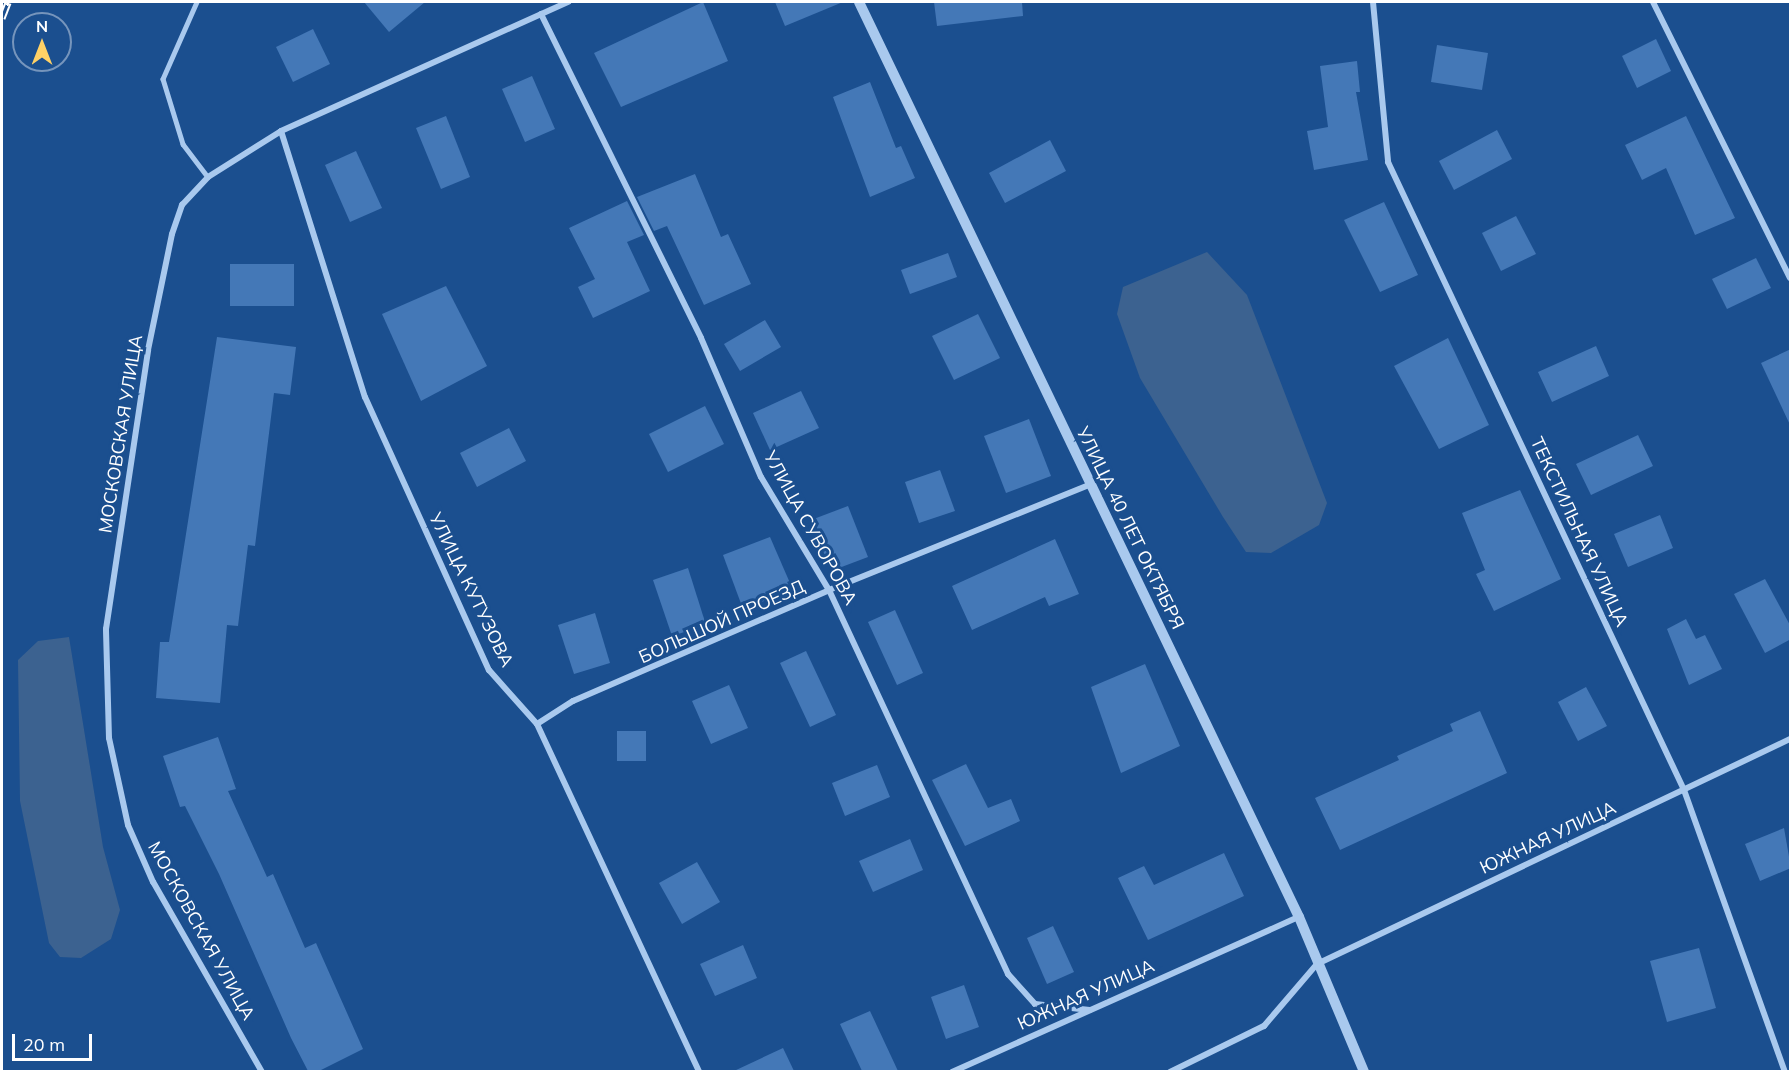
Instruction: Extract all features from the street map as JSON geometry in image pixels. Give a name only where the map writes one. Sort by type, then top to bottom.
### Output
[{"type":"street","name":"МОСКОВСКАЯ УЛИЦА","points":[[262,1071],[153,882],[128,825],[109,738],[105,684],[106,629],[148,350],[172,234],[182,205],[208,177],[280,131],[567,2]]},
{"type":"street","name":"УЛИЦА 40 ЛЕТ ОКТЯБРЯ","points":[[859,2],[1299,917],[1364,1071]]},
{"type":"street","name":"ТЕКСТИЛЬНАЯ УЛИЦА","points":[[1373,2],[1388,162],[1684,790],[1785,1071]]},
{"type":"street","points":[[1653,2],[1791,278]]},
{"type":"street","name":"УЛИЦА СУВОРОВА","points":[[541,14],[701,339],[761,477],[829,590],[1008,974],[1035,1004],[1090,1010]]},
{"type":"street","name":"УЛИЦА КУТУЗОВА","points":[[280,131],[365,397],[489,670],[537,724],[699,1071]]},
{"type":"street","name":"БОЛЬШОЙ ПРОЕЗД","points":[[537,724],[573,701],[829,590],[1090,484]]},
{"type":"street","name":"ЮЖНАЯ УЛИЦА","points":[[1317,964],[1791,739]]},
{"type":"street","name":"ЮЖНАЯ УЛИЦА","points":[[952,1071],[1299,917]]},
{"type":"street","points":[[1170,1071],[1264,1026],[1317,964]]},
{"type":"lane","points":[[197,2],[163,79],[183,144],[208,177]]},
{"type":"water","points":[[1207,252],[1247,295],[1327,503],[1319,525],[1271,553],[1246,552],[1223,517],[1140,378],[1117,314],[1123,287]]},
{"type":"water","points":[[69,637],[103,847],[120,910],[111,939],[81,958],[60,957],[49,943],[20,801],[18,660],[38,641]]},
{"type":"building","points":[[364,2],[425,2],[389,32]]},
{"type":"building","points":[[703,2],[728,61],[621,107],[594,53]]},
{"type":"building","points":[[775,2],[843,2],[785,26]]},
{"type":"building","points":[[934,2],[1022,2],[1023,16],[937,26]]},
{"type":"building","points":[[313,29],[330,64],[293,82],[276,47]]},
{"type":"building","points":[[1656,39],[1671,71],[1637,88],[1622,56]]},
{"type":"building","points":[[1437,45],[1488,53],[1482,90],[1431,82]]},
{"type":"building","points":[[1357,61],[1360,92],[1356,92],[1368,160],[1314,170],[1307,131],[1328,127],[1320,66]]},
{"type":"building","points":[[532,76],[555,129],[525,142],[502,89]]},
{"type":"building","points":[[870,82],[896,148],[901,146],[915,178],[870,197],[833,97]]},
{"type":"building","points":[[446,116],[470,177],[441,189],[416,128]]},
{"type":"building","points":[[1686,116],[1735,218],[1695,235],[1666,168],[1642,180],[1625,145]]},
{"type":"building","points":[[1497,130],[1512,159],[1454,190],[1439,161]]},
{"type":"building","points":[[1050,140],[1066,171],[1005,203],[989,173]]},
{"type":"building","points":[[356,151],[382,208],[350,222],[325,165]]},
{"type":"building","points":[[695,174],[721,237],[728,234],[751,284],[704,305],[667,226],[654,231],[637,197]]},
{"type":"building","points":[[627,201],[644,235],[627,242],[650,291],[593,318],[578,287],[595,279],[569,228]]},
{"type":"building","points":[[1384,202],[1418,275],[1380,292],[1344,220]]},
{"type":"building","points":[[1516,216],[1536,254],[1501,271],[1482,233]]},
{"type":"building","points":[[948,253],[957,277],[910,294],[901,270]]},
{"type":"building","points":[[1756,258],[1771,288],[1727,309],[1712,279]]},
{"type":"building","points":[[230,264],[294,264],[294,306],[230,306]]},
{"type":"building","points":[[446,286],[487,366],[421,401],[382,314]]},
{"type":"building","points":[[978,314],[1000,358],[954,380],[932,336]]},
{"type":"building","points":[[765,320],[781,347],[740,371],[724,344]]},
{"type":"building","points":[[217,337],[296,347],[290,395],[274,393],[255,546],[248,545],[238,626],[227,625],[220,703],[156,698],[160,642],[169,642]]},
{"type":"building","points":[[1448,338],[1489,425],[1439,449],[1394,366]]},
{"type":"building","points":[[1596,346],[1609,376],[1552,402],[1538,372]]},
{"type":"building","points":[[1791,349],[1791,427],[1761,363]]},
{"type":"building","points":[[801,391],[819,428],[770,450],[753,413]]},
{"type":"building","points":[[705,406],[724,444],[668,472],[649,434]]},
{"type":"building","points":[[1029,419],[1051,476],[1006,493],[984,436]]},
{"type":"building","points":[[509,428],[526,461],[477,487],[460,453]]},
{"type":"building","points":[[1638,435],[1653,466],[1591,495],[1576,464]]},
{"type":"building","points":[[940,470],[955,511],[919,523],[905,482]]},
{"type":"building","points":[[1520,490],[1561,579],[1494,611],[1476,574],[1485,570],[1462,513]]},
{"type":"building","points":[[848,506],[868,557],[831,571],[811,520]]},
{"type":"building","points":[[1660,515],[1673,548],[1628,567],[1614,534]]},
{"type":"building","points":[[770,537],[793,590],[743,609],[723,555]]},
{"type":"building","points":[[1055,539],[1079,594],[1049,606],[1045,597],[972,630],[952,586]]},
{"type":"building","points":[[688,568],[706,625],[672,636],[653,580]]},
{"type":"building","points":[[1765,579],[1791,627],[1791,639],[1765,653],[1734,594]]},
{"type":"building","points":[[895,610],[923,673],[897,685],[868,622]]},
{"type":"building","points":[[595,613],[610,663],[574,674],[558,625]]},
{"type":"building","points":[[1686,619],[1696,639],[1705,635],[1722,669],[1689,685],[1667,629]]},
{"type":"building","points":[[806,651],[836,715],[810,727],[780,663]]},
{"type":"building","points":[[1145,664],[1180,746],[1121,773],[1091,687]]},
{"type":"building","points":[[729,685],[748,728],[711,744],[692,701]]},
{"type":"building","points":[[1586,687],[1607,726],[1578,741],[1558,702]]},
{"type":"building","points":[[1480,711],[1507,773],[1340,850],[1315,798],[1399,760],[1397,756],[1453,731],[1450,724]]},
{"type":"building","points":[[617,731],[646,731],[646,761],[617,761]]},
{"type":"building","points":[[218,737],[236,789],[228,791],[267,877],[273,874],[305,948],[316,943],[363,1049],[319,1071],[308,1071],[291,1038],[219,874],[185,806],[180,807],[163,756]]},
{"type":"building","points":[[966,764],[988,808],[1011,799],[1020,821],[965,846],[932,780]]},
{"type":"building","points":[[877,765],[890,797],[845,816],[832,783]]},
{"type":"building","points":[[1784,828],[1791,868],[1760,881],[1745,844]]},
{"type":"building","points":[[910,839],[923,870],[873,892],[859,861]]},
{"type":"building","points":[[1224,853],[1244,896],[1148,940],[1118,878],[1144,866],[1154,885]]},
{"type":"building","points":[[697,862],[720,902],[682,924],[659,883]]},
{"type":"building","points":[[1053,926],[1074,972],[1047,984],[1027,938]]},
{"type":"building","points":[[743,945],[757,978],[715,996],[700,964]]},
{"type":"building","points":[[1699,948],[1716,1008],[1667,1022],[1650,961]]},
{"type":"building","points":[[964,985],[979,1027],[946,1039],[931,997]]},
{"type":"building","points":[[870,1011],[898,1071],[862,1071],[840,1024]]},
{"type":"building","points":[[783,1048],[794,1071],[734,1071]]},
{"type":"railway","points":[[2,18],[8,2]]}]
